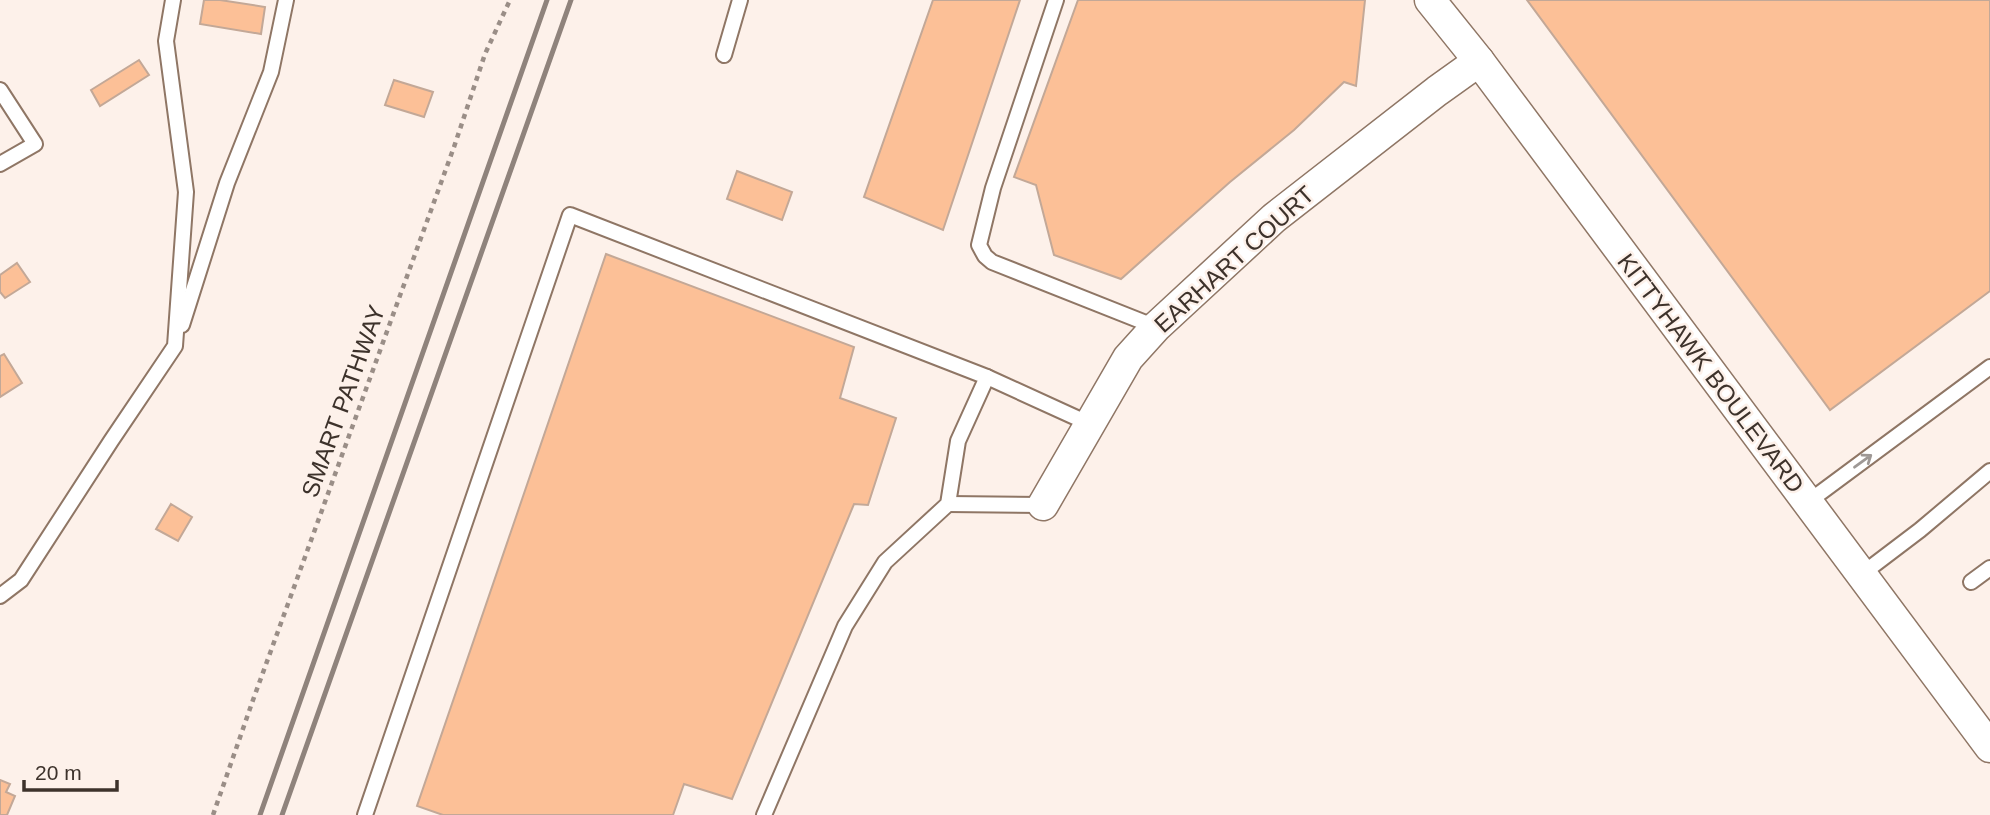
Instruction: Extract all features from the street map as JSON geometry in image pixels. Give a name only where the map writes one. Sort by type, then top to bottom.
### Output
[{"type":"street","name":"KITTYHAWK BOULEVARD","points":[[1430,0],[1479,61],[1990,747]]},
{"type":"street","name":"EARHART COURT","points":[[1043,505],[1128,358],[1156,327],[1274,218],[1479,61]]},
{"type":"lane","points":[[173,0],[166,41],[186,192],[175,346]]},
{"type":"lane","points":[[0,596],[21,580],[175,346],[227,183],[271,72],[286,0]]},
{"type":"lane","points":[[724,55],[740,0]]},
{"type":"lane","points":[[1056,0],[993,188],[979,245],[992,262],[1156,327]]},
{"type":"lane","points":[[0,90],[35,144],[0,164]]},
{"type":"lane","points":[[365,815],[570,215],[987,377],[1090,424]]},
{"type":"lane","points":[[1808,502],[1990,367]]},
{"type":"lane","points":[[764,815],[845,626],[885,562],[948,504],[958,441],[987,377]]},
{"type":"lane","points":[[1862,574],[1990,471]]},
{"type":"lane","points":[[948,504],[1043,505]]},
{"type":"lane","points":[[1971,582],[1990,568]]},
{"type":"path","name":"SMART PATHWAY","points":[[213,815],[450,160],[485,54],[510,0]]},
{"type":"building","points":[[204,0],[265,7],[261,34],[200,24]]},
{"type":"building","points":[[933,0],[1020,0],[943,230],[864,197]]},
{"type":"building","points":[[1078,0],[1365,0],[1356,86],[1344,82],[1294,130],[1230,182],[1121,279],[1054,255],[1036,185],[1014,177]]},
{"type":"building","points":[[1527,0],[1990,0],[1990,291],[1830,410]]},
{"type":"building","points":[[139,60],[149,75],[100,106],[91,90]]},
{"type":"building","points":[[394,80],[433,92],[424,117],[385,105]]},
{"type":"building","points":[[737,171],[792,192],[782,220],[727,199]]},
{"type":"building","points":[[606,254],[854,347],[840,398],[896,418],[868,505],[854,504],[732,799],[684,784],[673,815],[443,815],[417,806]]},
{"type":"building","points":[[17,263],[30,282],[5,298],[0,292],[0,275]]},
{"type":"building","points":[[4,354],[22,383],[0,397],[0,356]]},
{"type":"building","points":[[171,504],[192,517],[178,541],[156,529]]},
{"type":"building","points":[[0,780],[10,784],[6,792],[15,796],[7,815],[0,815]]},
{"type":"railway","points":[[260,815],[547,0]]},
{"type":"railway","points":[[282,815],[571,0]]}]
